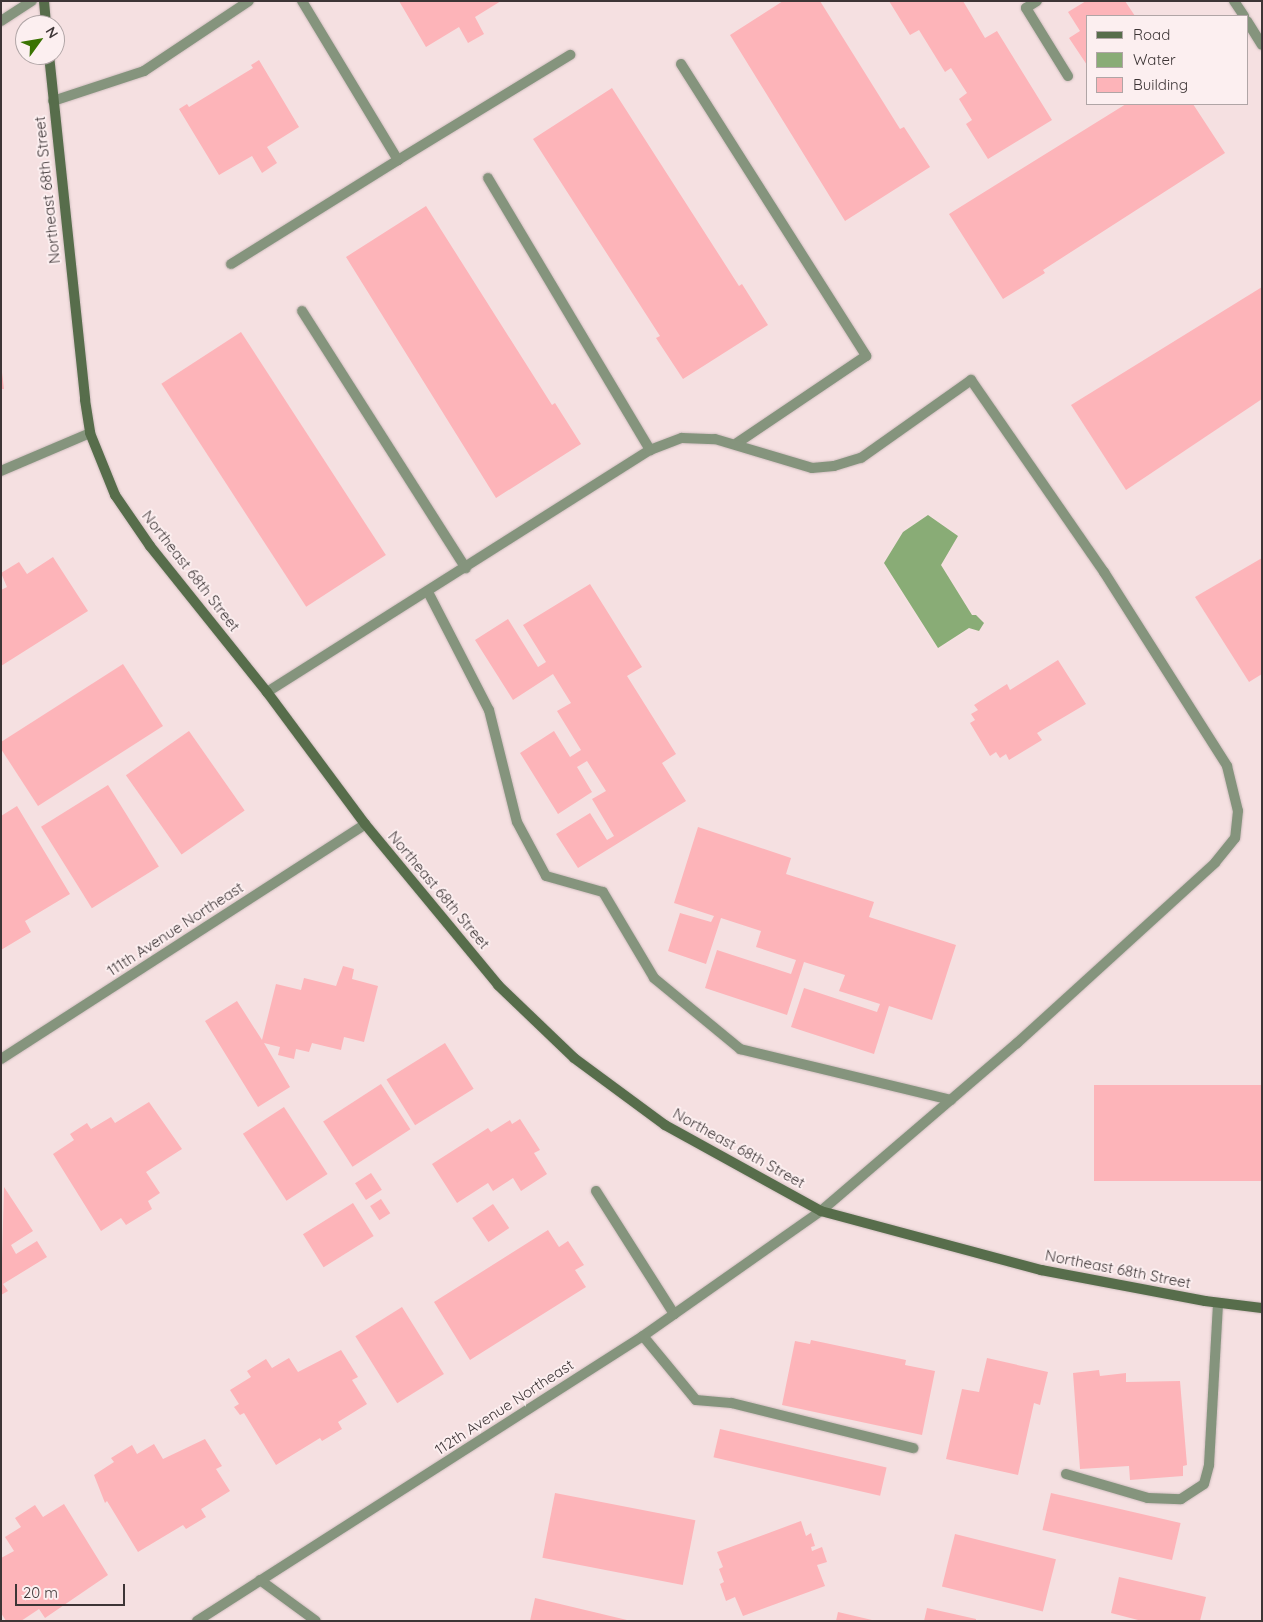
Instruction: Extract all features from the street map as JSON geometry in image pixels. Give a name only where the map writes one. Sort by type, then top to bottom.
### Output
[{"type":"main road","points":[[44,1],[45,15]]},
{"type":"main road","name":"Northeast 68th Street","points":[[50,65],[90,433],[115,495],[150,546],[267,692],[365,824],[498,985],[574,1058],[665,1125],[822,1211],[1041,1270],[1218,1302],[1262,1308]]},
{"type":"street","points":[[1,21],[32,1]]},
{"type":"street","points":[[53,100],[144,71],[250,1]]},
{"type":"street","points":[[302,1],[398,160]]},
{"type":"street","points":[[1037,1],[1026,8],[1068,76]]},
{"type":"street","points":[[1234,1],[1243,15]]},
{"type":"street","points":[[1248,23],[1262,45]]},
{"type":"street","points":[[231,264],[570,55]]},
{"type":"street","points":[[267,692],[650,450],[682,438],[737,443],[866,356],[681,64]]},
{"type":"street","points":[[488,178],[650,450]]},
{"type":"street","points":[[302,311],[466,568]]},
{"type":"street","name":"112th Avenue Northeast","points":[[197,1621],[643,1336],[822,1211],[951,1100],[1215,863],[1235,838],[1238,811],[1227,766],[1104,572],[971,380],[861,458],[834,466],[812,468],[737,443]]},
{"type":"street","points":[[1,471],[90,433]]},
{"type":"street","points":[[428,592],[489,710],[517,822],[546,876],[603,892],[654,978],[740,1049],[951,1100]]},
{"type":"street","name":"111th Avenue Northeast","points":[[1,1060],[365,824]]},
{"type":"street","points":[[596,1191],[674,1314]]},
{"type":"street","points":[[1066,1474],[1148,1498],[1182,1499],[1204,1484],[1209,1464],[1218,1302]]},
{"type":"street","points":[[643,1336],[696,1400],[732,1404],[913,1448]]},
{"type":"street","points":[[260,1580],[316,1621]]},
{"type":"water","points":[[928,515],[958,536],[941,565],[972,615],[976,615],[984,623],[979,631],[969,628],[938,648],[884,563],[903,532]]},
{"type":"building","points":[[399,1],[501,1],[475,17],[484,34],[468,43],[459,27],[426,47]]},
{"type":"building","points":[[783,1],[820,1],[900,129],[904,127],[930,167],[845,221],[730,35]]},
{"type":"building","points":[[889,1],[963,1],[985,38],[997,31],[1052,120],[988,159],[966,124],[972,120],[959,99],[967,93],[951,68],[945,72],[919,30],[910,35]]},
{"type":"building","points":[[1086,1],[1125,1],[1134,15],[1086,15],[1086,64],[1069,38],[1080,31],[1068,12]]},
{"type":"building","points":[[259,60],[299,127],[267,147],[277,163],[262,173],[252,156],[219,175],[179,109],[187,104],[189,107],[253,68],[251,65]]},
{"type":"building","points":[[612,88],[739,286],[742,284],[768,325],[683,379],[656,338],[660,336],[533,139]]},
{"type":"building","points":[[1124,105],[1194,105],[1225,153],[1043,270],[1045,273],[1003,299],[949,214]]},
{"type":"building","points":[[426,206],[552,405],[555,403],[581,444],[496,498],[346,257]]},
{"type":"building","points":[[1262,287],[1262,399],[1126,490],[1071,405]]},
{"type":"building","points":[[241,332],[386,555],[306,607],[161,384]]},
{"type":"building","points":[[1,364],[4,389],[1,389]]},
{"type":"building","points":[[53,557],[88,611],[1,666],[1,590],[7,587],[1,573],[19,562],[27,574]]},
{"type":"building","points":[[1262,558],[1262,674],[1249,682],[1195,597]]},
{"type":"building","points":[[590,584],[642,667],[627,676],[676,754],[662,763],[686,801],[578,868],[556,834],[590,813],[607,840],[614,836],[592,799],[606,791],[587,761],[577,767],[592,792],[558,814],[520,753],[554,731],[570,757],[581,750],[557,711],[571,703],[553,674],[513,700],[475,640],[508,619],[538,667],[546,662],[523,625]]},
{"type":"building","points":[[1058,660],[1086,704],[1037,733],[1042,740],[1009,760],[1006,754],[1000,758],[996,752],[990,756],[970,723],[975,720],[971,714],[978,710],[974,705],[1007,684],[1010,690]]},
{"type":"building","points":[[123,664],[163,726],[38,806],[1,749],[1,742]]},
{"type":"building","points":[[189,731],[245,810],[182,855],[126,775]]},
{"type":"building","points":[[108,785],[159,866],[92,908],[41,827]]},
{"type":"building","points":[[17,806],[70,894],[25,921],[31,932],[1,950],[1,816]]},
{"type":"building","points":[[698,827],[791,858],[786,874],[874,902],[869,917],[956,945],[932,1020],[889,1006],[874,1054],[791,1027],[804,988],[877,1012],[880,1004],[839,991],[845,975],[804,962],[787,1015],[705,988],[717,950],[791,974],[796,960],[756,947],[761,931],[721,918],[706,964],[668,951],[680,913],[711,922],[714,916],[674,903]]},
{"type":"building","points":[[343,966],[354,969],[352,979],[378,986],[364,1042],[344,1037],[341,1050],[312,1043],[309,1052],[296,1049],[294,1059],[278,1055],[280,1047],[264,1043],[290,1087],[258,1107],[205,1021],[237,1001],[262,1040],[276,984],[301,990],[304,978],[336,986]]},
{"type":"building","points":[[445,1043],[474,1089],[415,1125],[386,1080]]},
{"type":"building","points":[[381,1084],[410,1129],[353,1167],[323,1122]]},
{"type":"building","points":[[1094,1085],[1262,1085],[1262,1181],[1094,1181]]},
{"type":"building","points":[[149,1102],[182,1149],[146,1172],[160,1193],[148,1201],[152,1209],[126,1225],[121,1218],[101,1231],[53,1154],[74,1140],[70,1134],[87,1123],[91,1129],[111,1117],[115,1123]]},
{"type":"building","points":[[284,1107],[328,1174],[286,1201],[243,1134]]},
{"type":"building","points":[[520,1119],[540,1150],[534,1153],[547,1174],[521,1191],[513,1178],[493,1191],[488,1183],[457,1203],[432,1164],[488,1128],[491,1132],[510,1120],[512,1124]]},
{"type":"building","points":[[371,1173],[382,1190],[366,1200],[355,1183]]},
{"type":"building","points":[[4,1187],[33,1231],[11,1245],[16,1254],[37,1241],[47,1257],[3,1284],[8,1291],[1,1295]]},
{"type":"building","points":[[381,1199],[390,1213],[379,1220],[370,1206]]},
{"type":"building","points":[[353,1203],[374,1236],[324,1267],[303,1234]]},
{"type":"building","points":[[493,1204],[509,1228],[488,1242],[472,1218]]},
{"type":"building","points":[[548,1230],[559,1247],[568,1241],[584,1265],[575,1270],[586,1287],[470,1360],[434,1302]]},
{"type":"building","points":[[402,1307],[444,1374],[397,1403],[355,1336]]},
{"type":"building","points":[[811,1340],[906,1360],[905,1365],[935,1371],[922,1435],[782,1405],[795,1341],[810,1344]]},
{"type":"building","points":[[341,1350],[358,1377],[352,1380],[367,1404],[338,1422],[342,1429],[322,1441],[320,1438],[276,1465],[244,1413],[240,1415],[234,1407],[239,1404],[230,1390],[251,1377],[247,1371],[266,1359],[272,1368],[289,1358],[298,1372]]},
{"type":"building","points":[[987,1358],[1048,1372],[1040,1405],[1034,1403],[1018,1475],[946,1459],[962,1389],[979,1392]]},
{"type":"building","points":[[1099,1370],[1100,1376],[1126,1373],[1126,1382],[1180,1381],[1187,1465],[1183,1466],[1183,1476],[1130,1480],[1129,1466],[1080,1469],[1073,1373]]},
{"type":"building","points":[[720,1429],[887,1467],[880,1496],[713,1457]]},
{"type":"building","points":[[205,1439],[222,1466],[216,1469],[230,1491],[201,1509],[206,1517],[186,1529],[183,1525],[138,1552],[107,1501],[105,1503],[94,1475],[114,1462],[111,1458],[132,1445],[137,1454],[154,1444],[163,1459]]},
{"type":"building","points":[[555,1493],[695,1520],[683,1585],[542,1558]]},
{"type":"building","points":[[1051,1493],[1181,1523],[1172,1560],[1042,1530]]},
{"type":"building","points":[[64,1504],[108,1575],[45,1618],[39,1609],[21,1621],[6,1621],[1,1613],[1,1558],[14,1551],[5,1537],[21,1527],[15,1518],[35,1505],[43,1517]]},
{"type":"building","points":[[801,1521],[806,1536],[811,1533],[815,1546],[811,1547],[812,1551],[822,1547],[827,1562],[817,1565],[825,1586],[743,1616],[735,1597],[726,1601],[720,1584],[724,1582],[719,1569],[723,1567],[717,1552]]},
{"type":"building","points":[[955,1534],[1056,1559],[1043,1612],[942,1586]]},
{"type":"building","points":[[1119,1577],[1206,1597],[1200,1621],[1142,1621],[1111,1613]]},
{"type":"building","points":[[535,1598],[627,1620],[627,1621],[530,1621]]},
{"type":"building","points":[[927,1608],[976,1619],[976,1621],[924,1621]]},
{"type":"building","points":[[838,1612],[872,1620],[872,1621],[836,1621]]}]
